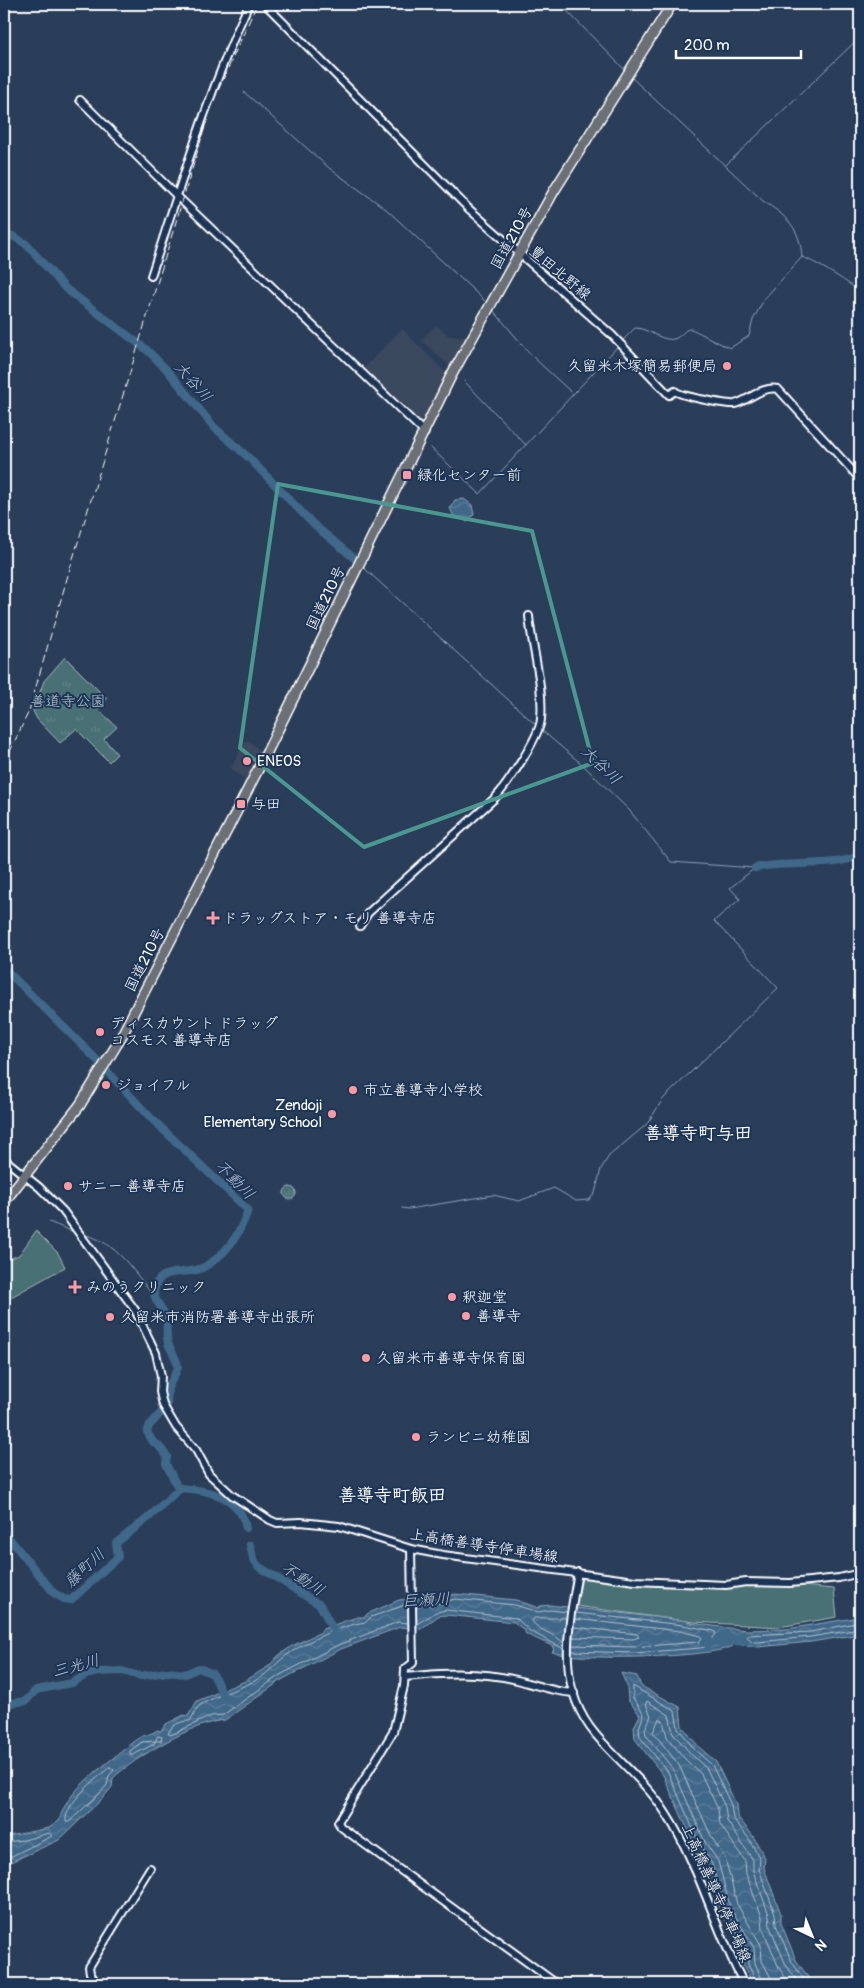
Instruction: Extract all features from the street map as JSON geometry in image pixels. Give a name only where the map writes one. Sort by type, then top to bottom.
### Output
[{"type":"highway","name":"国道210号","points":[[4,1202],[80,1105],[134,1013],[452,376],[557,186],[672,4]]},
{"type":"street","points":[[151,276],[201,121],[226,52],[249,4]]},
{"type":"street","name":"豊田北野線","points":[[265,4],[469,209],[518,255],[612,335],[669,395],[675,391],[689,398],[730,404],[766,389],[778,389],[860,479]]},
{"type":"street","points":[[80,100],[177,196],[425,433]]},
{"type":"street","points":[[360,926],[368,913],[495,798],[510,779],[537,731],[541,718],[540,691],[529,616]]},
{"type":"street","name":"上高橋善導寺停車場線","points":[[4,1159],[63,1212],[141,1319],[156,1353],[161,1376],[160,1392],[162,1406],[196,1450],[209,1474],[232,1495],[277,1523],[339,1526],[411,1549],[577,1575],[566,1646],[568,1670],[580,1708],[596,1735],[649,1790],[667,1815],[744,1984]]},
{"type":"street","points":[[411,1549],[413,1662],[405,1669],[393,1732],[338,1822],[341,1827],[556,1984]]},
{"type":"street","points":[[577,1575],[635,1581],[726,1585],[746,1582],[790,1583],[839,1578],[860,1573]]},
{"type":"street","points":[[405,1677],[463,1672],[516,1680],[554,1692],[574,1693]]},
{"type":"street","points":[[97,1984],[90,1973],[89,1966],[150,1868]]},
{"type":"highlighted area","points":[[278,484],[532,531],[593,763],[364,847],[240,748]]},
{"type":"shaded area","points":[[436,325],[449,336],[470,337],[453,369],[421,340]]},
{"type":"shaded area","points":[[402,329],[449,376],[428,418],[418,420],[362,370]]},
{"type":"shaded area","name":"ENEOS","points":[[248,740],[263,753],[248,783],[231,768],[244,743]]},
{"type":"green space","name":"善道寺公園","points":[[65,657],[107,699],[98,709],[117,727],[104,739],[117,754],[109,762],[76,729],[60,743],[37,719],[33,711],[44,681]]},
{"type":"green space","points":[[290,1187],[296,1193],[290,1199],[284,1193]]},
{"type":"green space","points":[[36,1231],[58,1253],[65,1267],[4,1301],[4,1261],[19,1255]]},
{"type":"green space","points":[[582,1578],[790,1585],[834,1589],[837,1617],[779,1627],[693,1622],[576,1606]]},
{"type":"water","points":[[464,499],[472,505],[474,515],[468,519],[468,522],[453,515],[450,508],[455,500]]},
{"type":"water","points":[[455,1594],[516,1600],[539,1608],[540,1606],[550,1605],[688,1621],[689,1623],[746,1630],[787,1629],[860,1617],[860,1634],[811,1642],[758,1647],[734,1644],[737,1640],[714,1641],[710,1647],[731,1644],[733,1646],[720,1650],[673,1656],[587,1657],[552,1652],[554,1650],[552,1646],[526,1634],[514,1622],[446,1615],[438,1616],[421,1629],[400,1627],[341,1649],[283,1679],[225,1720],[198,1727],[150,1751],[113,1778],[112,1787],[103,1798],[59,1840],[4,1865],[4,1837],[49,1828],[59,1821],[68,1801],[93,1774],[137,1739],[157,1730],[161,1731],[166,1724],[184,1715],[188,1716],[197,1701],[245,1681],[269,1666],[278,1656],[292,1646],[321,1632],[322,1629],[357,1617],[365,1617],[367,1614],[399,1600],[427,1597],[431,1600]]},
{"type":"water","points":[[621,1673],[637,1676],[641,1686],[680,1707],[682,1726],[699,1747],[716,1762],[736,1804],[737,1816],[753,1836],[765,1858],[764,1868],[781,1914],[781,1923],[796,1960],[813,1984],[753,1984],[743,1965],[744,1952],[720,1911],[708,1866],[696,1848],[663,1775],[635,1739],[634,1727],[640,1715],[628,1700],[627,1686]]},
{"type":"waterway","points":[[564,8],[625,70]]},
{"type":"waterway","points":[[726,165],[860,37]]},
{"type":"waterway","points":[[621,342],[635,328],[671,339],[675,339],[688,329],[691,329],[730,348],[749,336],[753,320],[764,299],[802,257],[801,247],[795,230],[785,217],[763,201],[631,77]]},
{"type":"waterway","points":[[244,92],[329,168],[386,209],[485,301]]},
{"type":"waterway","name":"大谷川","points":[[4,236],[13,236],[26,244],[66,289],[147,350],[167,370],[214,427],[249,458],[313,524],[355,559]]},
{"type":"waterway","points":[[802,257],[832,273],[860,292]]},
{"type":"waterway","points":[[493,310],[532,356],[573,394]]},
{"type":"waterway","points":[[431,448],[480,494],[619,345]]},
{"type":"waterway","points":[[464,381],[526,445]]},
{"type":"waterway","name":"大谷川","points":[[363,567],[537,726]]},
{"type":"waterway","name":"大谷川","points":[[540,729],[584,766],[629,810],[671,862],[754,868]]},
{"type":"waterway","name":"大谷川","points":[[755,868],[836,862],[860,855]]},
{"type":"waterway","points":[[402,1208],[409,1209],[493,1195],[519,1201],[554,1188],[576,1201],[589,1200],[595,1193],[601,1169],[609,1156],[647,1124],[663,1099],[778,988],[714,921],[740,899],[730,888],[755,868]]},
{"type":"waterway","name":"不動川","points":[[4,968],[100,1063]]},
{"type":"waterway","name":"不動川","points":[[105,1069],[152,1119],[248,1210],[241,1227],[231,1243],[212,1262],[197,1270],[167,1274],[156,1283],[154,1295],[165,1316],[168,1343],[178,1368],[168,1388],[167,1406],[149,1426],[147,1432],[153,1442],[167,1456],[166,1464],[176,1484]]},
{"type":"waterway","points":[[49,1222],[76,1233]]},
{"type":"waterway","points":[[82,1234],[105,1243],[115,1250],[132,1268],[155,1298]]},
{"type":"waterway","name":"不動川","points":[[180,1488],[201,1490],[230,1501],[243,1517],[246,1528]]},
{"type":"waterway","name":"藤町川","points":[[4,1532],[54,1593],[64,1599],[71,1600],[118,1557],[116,1543],[148,1518],[180,1488]]},
{"type":"waterway","name":"不動川","points":[[250,1545],[253,1558],[258,1566],[320,1605],[335,1633]]},
{"type":"waterway","name":"巨瀬川","points":[[704,1643],[745,1641]]},
{"type":"waterway","name":"三光川","points":[[4,1704],[26,1701],[36,1690],[72,1683],[86,1675],[98,1672],[122,1671],[140,1676],[167,1672],[185,1674],[199,1668],[213,1674],[224,1697]]},
{"type":"railway","points":[[4,764],[29,711],[68,575],[212,104],[257,4]]},
{"type":"place","name":"久留米木塚簡易郵便局","points":[[727,366]]},
{"type":"place","name":"緑化センター前","points":[[407,475]]},
{"type":"place","name":"ENEOS","points":[[247,761]]},
{"type":"place","name":"与田","points":[[241,804]]},
{"type":"place","name":"ドラッグストア・モリ 善導寺店","points":[[213,918]]},
{"type":"place","name":"ディスカウント ドラッグ コスモス 善導寺店","points":[[100,1032]]},
{"type":"place","name":"ジョイフル","points":[[106,1085]]},
{"type":"place","name":"市立善導寺小学校","points":[[353,1090]]},
{"type":"place","name":"Zendoji Elementary School","points":[[332,1114]]},
{"type":"place","name":"サニー 善導寺店","points":[[68,1186]]},
{"type":"place","name":"みのうクリニック","points":[[75,1287]]},
{"type":"place","name":"釈迦堂","points":[[452,1297]]},
{"type":"place","name":"善導寺","points":[[466,1316]]},
{"type":"place","name":"久留米市消防署善導寺出張所","points":[[110,1317]]},
{"type":"place","name":"久留米市善導寺保育園","points":[[366,1358]]},
{"type":"place","name":"ランビニ幼稚園","points":[[416,1437]]},
{"type":"district","name":"善導寺町与田","points":[[698,1133]]},
{"type":"district","name":"善導寺町飯田","points":[[392,1495]]}]
